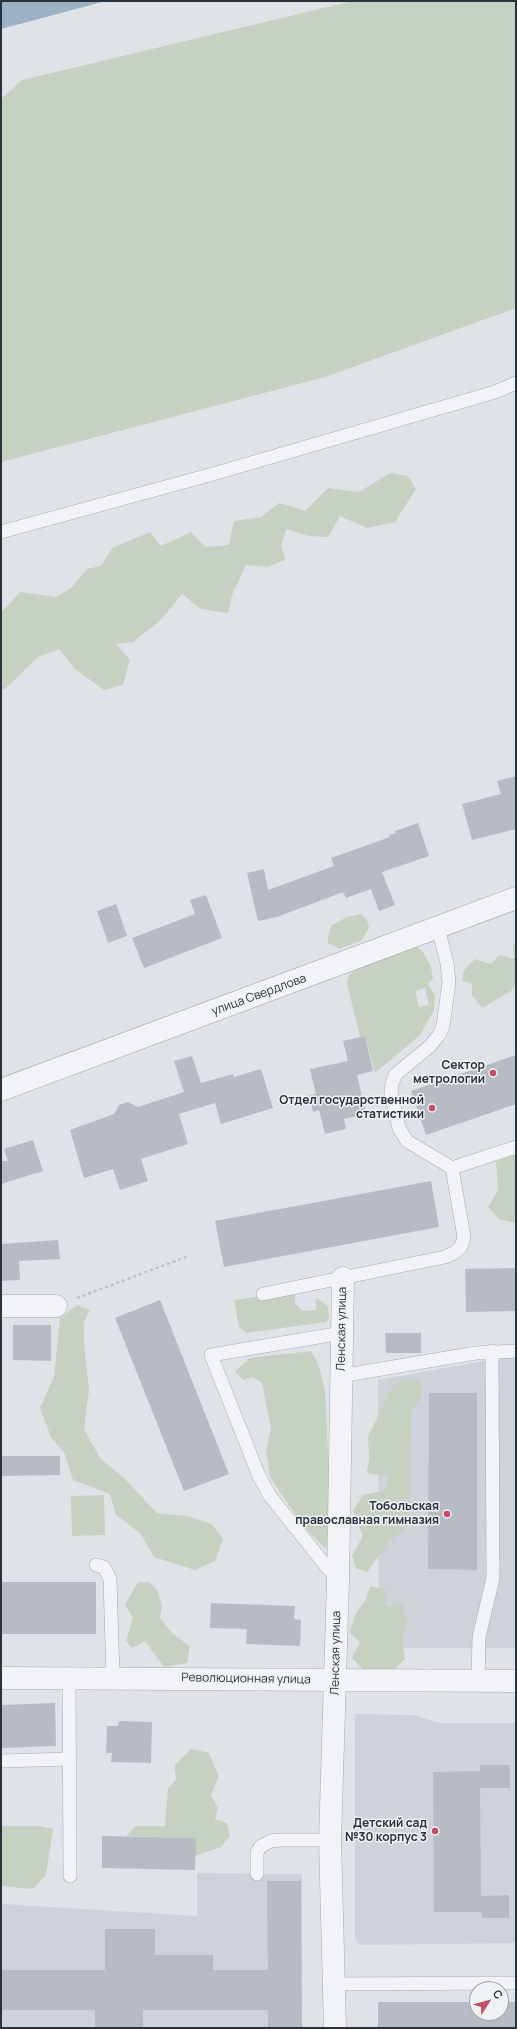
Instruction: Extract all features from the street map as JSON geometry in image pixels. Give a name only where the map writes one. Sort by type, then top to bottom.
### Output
[{"type":"street","name":"улица Свердлова","points":[[1,1090],[516,898]]},
{"type":"street","name":"Ленская улица","points":[[334,2028],[330,1840],[338,1581],[340,1376],[343,1278]]},
{"type":"street","points":[[1,1306],[56,1306]]},
{"type":"street","name":"Революционная улица","points":[[1,1678],[69,1680],[113,1677],[516,1681]]},
{"type":"lane","points":[[1,532],[220,472],[495,392],[516,383]]},
{"type":"lane","points":[[438,928],[447,962],[449,982],[443,1026],[439,1036],[430,1046],[396,1074],[392,1082],[391,1093],[399,1128],[407,1141],[452,1168],[516,1147]]},
{"type":"lane","points":[[263,1294],[445,1257],[454,1253],[461,1247],[464,1237],[452,1168]]},
{"type":"lane","points":[[338,1581],[270,1496],[259,1476],[210,1355],[342,1333]]},
{"type":"lane","points":[[478,1681],[479,1637],[493,1578],[492,1351]]},
{"type":"lane","points":[[340,1376],[492,1351],[516,1351]]},
{"type":"lane","points":[[96,1565],[104,1567],[110,1579],[113,1677]]},
{"type":"lane","points":[[69,1680],[68,1759],[70,1876]]},
{"type":"lane","points":[[1,1761],[68,1759]]},
{"type":"lane","points":[[257,1874],[257,1852],[261,1846],[271,1841],[330,1840]]},
{"type":"lane","points":[[334,1984],[516,1983]]},
{"type":"path","points":[[56,1306],[186,1257]]},
{"type":"shaded area","name":"Тобольская православная гимназия","points":[[505,1357],[516,1357],[516,1648],[379,1648],[378,1380]]},
{"type":"shaded area","name":"Детский сад №30 корпус 3","points":[[355,1714],[413,1715],[440,1723],[516,1723],[516,1943],[360,1945],[355,1938]]},
{"type":"shaded area","points":[[197,1873],[302,1874],[302,2028],[1,2028],[1,1904],[197,1916]]},
{"type":"green space","points":[[353,1],[516,1],[516,308],[325,377],[1,462],[1,99],[22,80]]},
{"type":"green space","points":[[390,473],[408,476],[416,489],[395,522],[367,528],[340,516],[328,537],[308,536],[286,529],[281,547],[286,559],[268,567],[246,565],[232,595],[228,613],[201,609],[182,594],[161,620],[133,642],[116,644],[130,660],[123,685],[104,690],[75,669],[59,649],[38,657],[5,689],[1,690],[1,613],[20,592],[56,597],[71,588],[87,569],[101,566],[112,548],[150,532],[161,546],[191,532],[205,547],[229,545],[234,521],[261,517],[279,503],[305,511],[328,488],[359,492]]},
{"type":"green space","points":[[361,914],[367,920],[369,928],[361,941],[339,949],[328,943],[328,936],[332,925],[347,917]]},
{"type":"green space","points":[[513,945],[516,945],[516,980],[513,990],[482,1008],[472,995],[472,984],[462,981],[464,970],[475,959],[491,964],[499,955],[514,959]]},
{"type":"green space","points":[[417,947],[423,952],[431,967],[433,978],[428,984],[435,995],[434,1010],[420,1035],[375,1073],[365,1036],[360,1037],[347,983],[349,975],[358,968],[370,964],[372,959]],"holes":[[[425,988],[429,1005],[419,1007],[415,991]]]},
{"type":"green space","points":[[516,1154],[516,1223],[499,1219],[488,1207],[498,1190],[496,1162]]},
{"type":"green space","points":[[295,1291],[295,1303],[302,1311],[316,1310],[316,1298],[328,1306],[329,1317],[326,1322],[246,1333],[239,1327],[234,1300]]},
{"type":"green space","points":[[77,1305],[90,1310],[84,1322],[84,1345],[89,1390],[84,1429],[100,1458],[126,1480],[157,1513],[187,1516],[212,1524],[223,1539],[215,1561],[195,1570],[154,1557],[140,1533],[116,1515],[110,1494],[73,1480],[65,1454],[51,1437],[40,1408],[54,1377],[60,1318]]},
{"type":"green space","points":[[311,1351],[318,1364],[325,1389],[330,1492],[326,1549],[303,1526],[270,1477],[266,1450],[271,1428],[262,1383],[253,1377],[243,1380],[235,1371],[250,1358]]},
{"type":"green space","points":[[406,1379],[419,1381],[422,1388],[421,1398],[411,1411],[409,1524],[387,1544],[367,1572],[356,1568],[352,1556],[363,1536],[353,1511],[363,1495],[387,1490],[387,1476],[367,1473],[369,1458],[368,1437],[393,1385]]},
{"type":"green space","points":[[104,1495],[105,1535],[72,1536],[71,1496]]},
{"type":"green space","points":[[138,1582],[148,1582],[157,1589],[162,1605],[160,1618],[173,1634],[190,1646],[187,1663],[164,1667],[145,1641],[132,1648],[126,1641],[133,1618],[125,1605]]},
{"type":"green space","points":[[370,1586],[386,1590],[385,1606],[402,1604],[408,1623],[402,1637],[405,1659],[390,1673],[365,1671],[352,1658],[360,1642],[349,1632],[357,1612],[365,1601]]},
{"type":"green space","points":[[191,1749],[209,1753],[219,1777],[211,1795],[218,1808],[215,1819],[227,1823],[230,1836],[221,1847],[195,1856],[195,1838],[126,1836],[136,1826],[165,1826],[168,1789],[176,1779],[174,1766]]},
{"type":"green space","points":[[1,1826],[39,1826],[53,1829],[46,1875],[33,1889],[1,1886]]},
{"type":"water","points":[[1,1],[106,1],[1,29]]},
{"type":"building","points":[[516,776],[516,829],[472,840],[462,804],[501,794],[497,781]]},
{"type":"building","points":[[418,823],[429,856],[382,872],[395,905],[379,911],[371,889],[346,898],[343,892],[277,917],[258,921],[247,873],[264,869],[268,890],[334,866],[331,858],[390,837],[389,835],[396,833],[395,831]]},
{"type":"building","points":[[206,895],[222,938],[144,968],[132,938],[195,914],[190,900]]},
{"type":"building","points":[[116,904],[127,936],[108,943],[97,911]]},
{"type":"building","points":[[365,1036],[373,1071],[357,1075],[366,1114],[344,1119],[346,1129],[325,1134],[319,1110],[313,1112],[309,1095],[316,1094],[310,1069],[348,1061],[343,1041]]},
{"type":"building","points":[[516,1055],[516,1104],[426,1135],[411,1091]]},
{"type":"building","points":[[192,1056],[201,1083],[233,1074],[234,1077],[261,1069],[273,1108],[221,1124],[215,1103],[179,1114],[188,1144],[141,1159],[148,1181],[120,1190],[113,1169],[84,1178],[70,1130],[114,1114],[119,1105],[128,1102],[138,1107],[184,1092],[174,1061]]},
{"type":"building","points":[[33,1140],[43,1171],[1,1184],[1,1161],[8,1161],[4,1149]]},
{"type":"building","points":[[431,1181],[439,1227],[224,1267],[215,1221]]},
{"type":"building","points":[[58,1240],[60,1259],[19,1261],[20,1280],[1,1281],[1,1244]]},
{"type":"building","points":[[516,1268],[516,1311],[466,1312],[465,1269]]},
{"type":"building","points":[[160,1300],[229,1474],[184,1491],[115,1318]]},
{"type":"building","points":[[13,1325],[51,1325],[51,1361],[13,1360]]},
{"type":"building","points":[[385,1333],[421,1333],[421,1353],[386,1353]]},
{"type":"building","points":[[429,1393],[477,1393],[477,1570],[428,1569]]},
{"type":"building","points":[[1,1456],[60,1456],[60,1475],[1,1476]]},
{"type":"building","points":[[1,1582],[96,1582],[96,1634],[1,1634]]},
{"type":"building","points":[[211,1603],[295,1606],[294,1619],[301,1620],[300,1646],[246,1644],[247,1629],[210,1628]]},
{"type":"building","points":[[55,1703],[56,1746],[1,1748],[1,1705]]},
{"type":"building","points":[[119,1721],[152,1722],[151,1763],[111,1762],[112,1753],[106,1753],[107,1726],[118,1726]]},
{"type":"building","points":[[480,1765],[510,1765],[510,1788],[480,1788],[481,1896],[509,1895],[509,1918],[482,1918],[481,1908],[481,1912],[434,1912],[433,1772],[480,1771]]},
{"type":"building","points":[[102,1836],[196,1838],[195,1870],[102,1868]]},
{"type":"building","points":[[267,1881],[301,1881],[302,2028],[268,2028],[268,2010],[143,2010],[143,2028],[95,2028],[95,2010],[1,2010],[1,1970],[105,1970],[105,1929],[155,1929],[155,1955],[213,1955],[213,1970],[268,1970]]},
{"type":"building","points":[[378,2002],[469,2002],[469,2021],[509,2021],[509,2002],[516,2002],[516,2028],[378,2028]]},
{"type":"place","name":"Сектор метрологии","points":[[493,1073]]},
{"type":"place","name":"Отдел государственной статистики","points":[[432,1108]]},
{"type":"place","name":"Тобольская православная гимназия","points":[[447,1514]]},
{"type":"place","name":"Детский сад №30 корпус 3","points":[[435,1831]]}]
